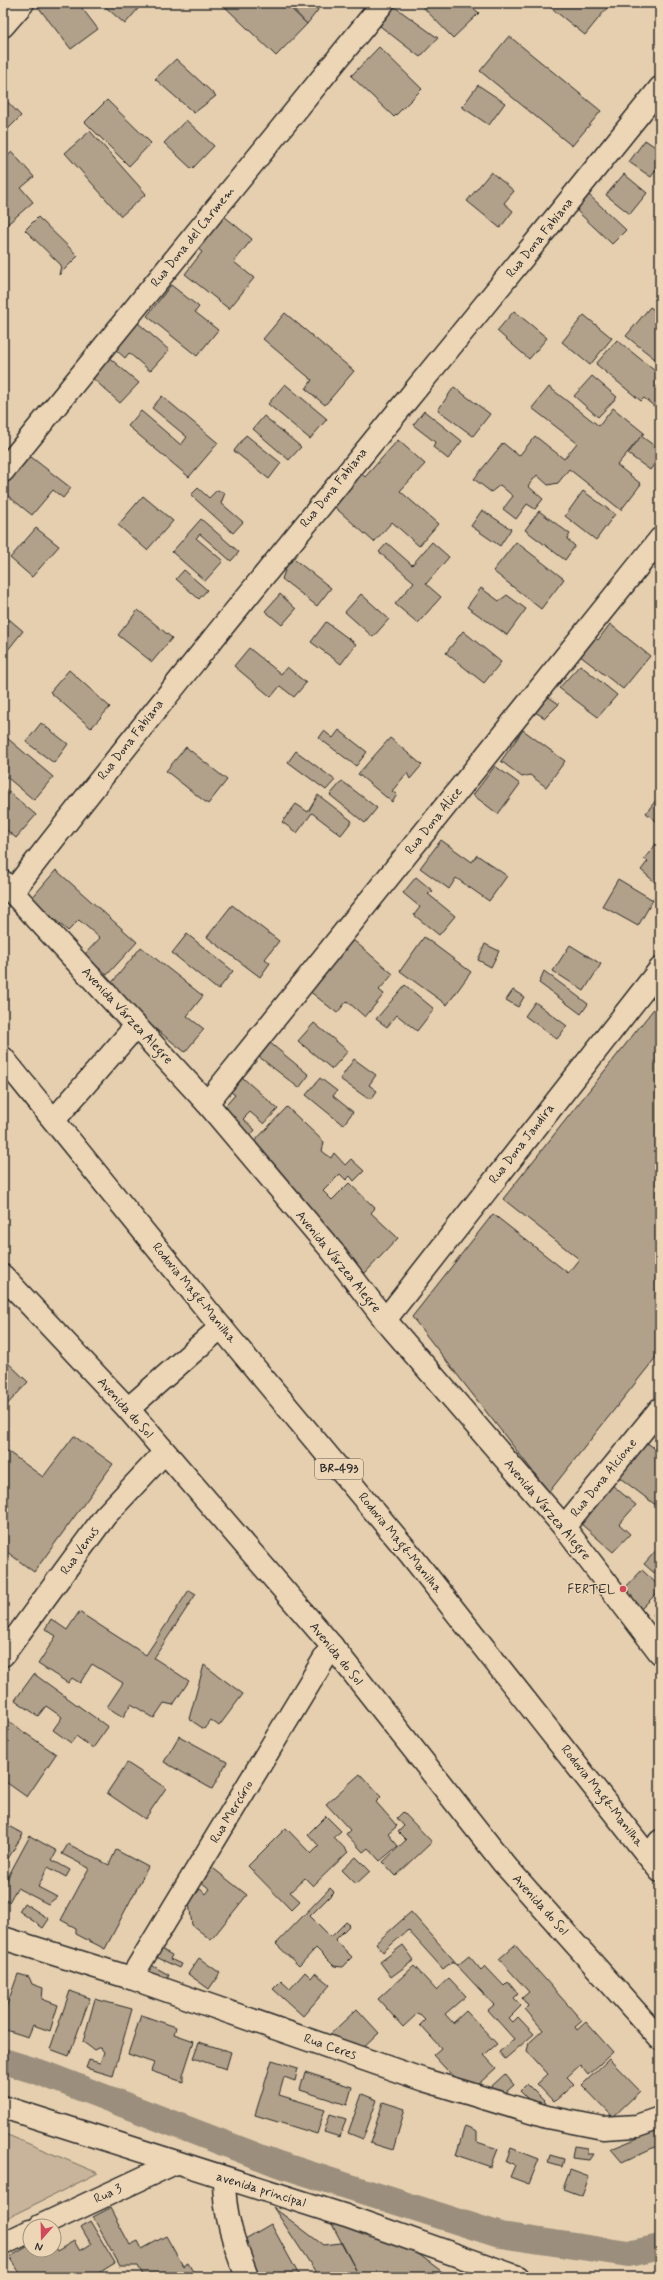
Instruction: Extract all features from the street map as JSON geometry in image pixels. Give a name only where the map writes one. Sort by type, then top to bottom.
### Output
[{"type":"main road","points":[[3,26],[23,3]]},
{"type":"main road","name":"Rua Dona del Carmem","points":[[3,471],[383,3]]},
{"type":"main road","name":"Rua Dona Fabiana","points":[[8,887],[123,749],[266,572],[502,285],[660,88]]},
{"type":"main road","name":"Rua Dona Alice","points":[[207,1103],[660,539]]},
{"type":"main road","name":"Avenida Várzea Alegre","points":[[8,887],[207,1103],[332,1252],[385,1320],[564,1527],[660,1653]]},
{"type":"main road","name":"Rua Dona Jandira","points":[[385,1320],[660,969]]},
{"type":"main road","points":[[54,1120],[136,1026]]},
{"type":"main road","name":"Rodovia Magé-Manilha","points":[[6,1064],[54,1120],[221,1327],[410,1554],[656,1856]]},
{"type":"main road","name":"Avenida do Sol","points":[[3,1276],[128,1409],[164,1453],[332,1646],[504,1864],[660,2039]]},
{"type":"main road","points":[[128,1409],[221,1327]]},
{"type":"main road","name":"Rua Dona Alcione","points":[[564,1527],[660,1409]]},
{"type":"main road","name":"Rua Venus","points":[[3,1655],[105,1516],[164,1453]]},
{"type":"main road","name":"Rua Mercúrio","points":[[131,1978],[332,1646]]},
{"type":"main road","name":"Rua Ceres","points":[[3,1938],[131,1978],[424,2080],[547,2117],[603,2128],[637,2126],[660,2118]]},
{"type":"main road","name":"avenida principal","points":[[3,2107],[224,2179],[346,2216],[518,2277]]},
{"type":"main road","name":"Rua 3","points":[[57,2218],[175,2163]]},
{"type":"main road","points":[[224,2179],[224,2204],[230,2231],[247,2277]]},
{"type":"main road","points":[[3,2244],[22,2235]]},
{"type":"shaded area","points":[[3,2133],[98,2173],[3,2220]]},
{"type":"building","points":[[35,3],[78,3],[98,29],[71,49]]},
{"type":"building","points":[[101,3],[143,3],[125,24]]},
{"type":"building","points":[[221,3],[285,3],[307,24],[276,56]]},
{"type":"building","points":[[287,3],[315,3],[318,10],[307,24]]},
{"type":"building","points":[[419,3],[468,3],[479,13],[453,38]]},
{"type":"building","points":[[553,3],[611,3],[585,35],[550,7]]},
{"type":"building","points":[[392,5],[438,38],[420,57],[380,26]]},
{"type":"building","points":[[509,36],[601,111],[572,146],[480,71]]},
{"type":"building","points":[[379,47],[422,89],[394,117],[351,76]]},
{"type":"building","points":[[176,59],[216,96],[194,113],[155,79]]},
{"type":"building","points":[[478,85],[505,103],[489,125],[462,107]]},
{"type":"building","points":[[3,97],[21,116],[3,134]]},
{"type":"building","points":[[107,100],[151,143],[129,166],[85,122]]},
{"type":"building","points":[[186,120],[214,146],[192,169],[164,143]]},
{"type":"building","points":[[90,131],[146,194],[121,216],[65,153]]},
{"type":"building","points":[[645,140],[660,150],[660,164],[651,177],[629,162]]},
{"type":"building","points":[[12,152],[34,177],[21,188],[33,202],[3,228],[3,160]]},
{"type":"building","points":[[491,172],[514,191],[504,203],[513,211],[500,228],[467,201]]},
{"type":"building","points":[[624,174],[647,193],[630,214],[606,195]]},
{"type":"building","points":[[587,193],[626,230],[612,244],[577,211]]},
{"type":"building","points":[[224,216],[252,239],[234,262],[254,278],[229,309],[185,274],[202,252],[198,249]]},
{"type":"building","points":[[38,217],[78,256],[59,275],[61,265],[25,230]]},
{"type":"building","points":[[171,285],[199,307],[195,312],[218,330],[197,356],[147,316]]},
{"type":"building","points":[[650,307],[660,314],[660,363],[626,336]]},
{"type":"building","points":[[514,311],[547,338],[529,359],[497,331]]},
{"type":"building","points":[[285,313],[354,371],[325,405],[306,389],[312,380],[263,339]]},
{"type":"building","points":[[584,315],[612,338],[590,365],[562,342]]},
{"type":"building","points":[[138,323],[169,350],[150,371],[129,353],[125,358],[115,349]]},
{"type":"building","points":[[617,340],[660,375],[660,411],[644,398],[641,401],[596,364]]},
{"type":"building","points":[[106,355],[139,383],[120,403],[89,375]]},
{"type":"building","points":[[592,376],[617,397],[598,417],[574,396]]},
{"type":"building","points":[[285,384],[327,419],[310,439],[268,404]]},
{"type":"building","points":[[454,387],[490,414],[473,436],[438,410]]},
{"type":"building","points":[[549,387],[599,426],[613,408],[644,433],[617,465],[641,484],[621,510],[569,469],[558,483],[548,485],[537,475],[528,486],[543,499],[535,509],[527,504],[516,519],[503,509],[513,496],[500,485],[491,492],[474,479],[503,443],[519,456],[535,436],[564,459],[577,443],[532,408]]},
{"type":"building","points":[[162,396],[218,443],[189,477],[128,426],[141,411],[181,445],[187,437],[152,408]]},
{"type":"building","points":[[424,411],[462,441],[448,459],[433,447],[435,442],[413,425]]},
{"type":"building","points":[[264,416],[301,447],[289,460],[253,429]]},
{"type":"building","points":[[246,435],[281,463],[269,479],[234,451]]},
{"type":"building","points":[[641,436],[660,450],[660,456],[650,470],[628,454]]},
{"type":"building","points":[[398,440],[425,464],[400,491],[438,524],[419,546],[392,522],[374,542],[330,503],[359,471],[365,477]]},
{"type":"building","points":[[26,453],[71,488],[63,498],[53,490],[32,515],[3,492],[3,482]]},
{"type":"building","points":[[198,488],[209,498],[217,490],[225,493],[221,503],[243,522],[233,533],[191,495]]},
{"type":"building","points":[[583,491],[615,514],[596,540],[565,516]]},
{"type":"building","points":[[143,496],[173,521],[147,550],[118,525]]},
{"type":"building","points":[[482,510],[511,529],[500,546],[471,526]]},
{"type":"building","points":[[539,511],[570,534],[567,539],[575,546],[565,560],[525,530]]},
{"type":"building","points":[[201,519],[239,552],[231,561],[200,534],[196,538],[223,561],[205,581],[172,552]]},
{"type":"building","points":[[36,528],[59,546],[32,577],[10,558]]},
{"type":"building","points":[[432,542],[449,557],[426,584],[441,597],[418,623],[395,604],[414,582],[379,552],[387,543],[412,565]]},
{"type":"building","points":[[516,542],[564,579],[541,609],[493,571]]},
{"type":"building","points":[[290,556],[331,588],[317,606],[282,579]]},
{"type":"building","points":[[184,570],[207,590],[199,599],[176,579]]},
{"type":"building","points":[[481,588],[499,601],[507,595],[526,609],[507,635],[467,607]]},
{"type":"building","points":[[280,594],[296,609],[282,625],[265,611]]},
{"type":"building","points":[[361,594],[389,619],[373,637],[345,612]]},
{"type":"building","points":[[138,610],[172,638],[152,662],[118,635]]},
{"type":"building","points":[[3,614],[23,631],[3,656]]},
{"type":"building","points":[[326,622],[356,644],[341,664],[311,642]]},
{"type":"building","points":[[610,624],[650,656],[623,689],[575,652],[590,634],[598,640]]},
{"type":"building","points":[[463,631],[501,662],[484,683],[446,653]]},
{"type":"building","points":[[249,648],[281,674],[287,667],[306,683],[294,697],[280,686],[271,697],[234,666]]},
{"type":"building","points":[[580,665],[617,695],[598,717],[559,688]]},
{"type":"building","points":[[69,670],[110,707],[91,728],[50,692]]},
{"type":"building","points":[[544,694],[559,704],[545,718],[530,709]]},
{"type":"building","points":[[41,723],[68,744],[54,763],[26,742]]},
{"type":"building","points":[[339,730],[367,752],[356,766],[319,738],[324,731],[333,738]]},
{"type":"building","points":[[523,730],[565,761],[546,787],[530,775],[522,777],[501,761]]},
{"type":"building","points":[[6,737],[53,777],[34,800],[3,774],[3,740]]},
{"type":"building","points":[[390,738],[422,765],[410,779],[407,773],[392,791],[397,795],[392,802],[358,774]]},
{"type":"building","points":[[186,747],[227,780],[208,804],[166,771]]},
{"type":"building","points":[[296,751],[335,780],[326,790],[288,762]]},
{"type":"building","points":[[495,766],[520,784],[498,814],[473,795]]},
{"type":"building","points":[[342,781],[377,808],[365,823],[330,795]]},
{"type":"building","points":[[3,787],[36,815],[16,838],[3,827]]},
{"type":"building","points":[[318,795],[352,821],[341,835],[312,813],[297,833],[282,822],[296,804],[308,812]]},
{"type":"building","points":[[660,795],[660,824],[646,813]]},
{"type":"building","points":[[660,839],[660,879],[657,884],[641,870],[648,861],[644,859]]},
{"type":"building","points":[[441,840],[472,862],[477,855],[507,876],[489,901],[456,878],[449,889],[420,868]]},
{"type":"building","points":[[56,870],[137,942],[107,975],[84,955],[100,938],[79,920],[68,931],[31,899]]},
{"type":"building","points":[[416,877],[433,891],[428,894],[455,916],[439,935],[414,915],[420,907],[403,893]]},
{"type":"building","points":[[618,879],[653,900],[638,926],[602,906]]},
{"type":"building","points":[[232,905],[279,941],[265,959],[270,963],[260,977],[207,937]]},
{"type":"building","points":[[187,934],[233,971],[218,990],[172,953]]},
{"type":"building","points":[[424,937],[471,972],[447,1005],[400,971]]},
{"type":"building","points":[[352,939],[393,974],[379,990],[384,994],[365,1017],[347,1001],[337,1013],[308,990]]},
{"type":"building","points":[[485,944],[499,951],[491,967],[478,960]]},
{"type":"building","points":[[570,945],[601,964],[584,991],[553,971]]},
{"type":"building","points":[[141,947],[203,996],[187,1016],[204,1029],[185,1052],[106,990]]},
{"type":"building","points":[[544,971],[588,1004],[581,1014],[539,983]]},
{"type":"building","points":[[405,985],[434,1009],[417,1031],[397,1015],[387,1027],[376,1019]]},
{"type":"building","points":[[513,990],[524,997],[518,1007],[506,1000]]},
{"type":"building","points":[[660,1001],[660,1352],[549,1492],[412,1317],[493,1214],[568,1273],[579,1259],[503,1199]]},
{"type":"building","points":[[535,1002],[567,1026],[557,1039],[525,1016]]},
{"type":"building","points":[[314,1023],[348,1051],[332,1069],[298,1041]]},
{"type":"building","points":[[269,1042],[309,1075],[299,1088],[258,1056]]},
{"type":"building","points":[[354,1059],[376,1075],[369,1085],[377,1091],[372,1098],[367,1098],[340,1079]]},
{"type":"building","points":[[243,1078],[278,1109],[264,1124],[250,1112],[243,1119],[255,1130],[248,1138],[220,1112],[235,1095],[231,1092]]},
{"type":"building","points":[[320,1078],[337,1091],[333,1096],[353,1112],[343,1125],[306,1095]]},
{"type":"building","points":[[287,1107],[324,1142],[322,1151],[331,1158],[334,1153],[345,1165],[351,1159],[364,1171],[354,1181],[350,1176],[346,1180],[340,1174],[323,1191],[332,1200],[349,1183],[375,1208],[371,1213],[398,1238],[365,1273],[338,1248],[250,1146]]},
{"type":"building","points":[[3,1358],[28,1382],[3,1409]]},
{"type":"building","points":[[74,1436],[113,1464],[34,1572],[3,1549],[3,1448],[43,1477]]},
{"type":"building","points":[[643,1440],[660,1452],[660,1502],[657,1506],[616,1475]]},
{"type":"building","points":[[612,1485],[636,1505],[619,1524],[630,1534],[613,1552],[580,1523]]},
{"type":"building","points":[[660,1546],[660,1578],[644,1564]]},
{"type":"building","points":[[642,1570],[660,1587],[660,1590],[641,1609],[622,1591]]},
{"type":"building","points":[[189,1590],[196,1594],[154,1658],[189,1681],[173,1705],[164,1703],[154,1718],[131,1704],[123,1717],[107,1707],[123,1683],[92,1664],[80,1683],[72,1678],[68,1683],[38,1664],[56,1636],[45,1629],[51,1619],[67,1630],[79,1612],[146,1655]]},
{"type":"building","points":[[660,1607],[660,1620],[653,1615]]},
{"type":"building","points":[[204,1665],[243,1694],[219,1726],[211,1720],[204,1729],[189,1719]]},
{"type":"building","points":[[34,1674],[108,1727],[93,1748],[76,1736],[71,1743],[53,1730],[62,1717],[46,1706],[38,1716],[15,1700]]},
{"type":"building","points":[[3,1718],[56,1754],[27,1797],[3,1780]]},
{"type":"building","points":[[179,1736],[227,1762],[212,1789],[164,1762]]},
{"type":"building","points":[[127,1763],[166,1788],[145,1819],[107,1793]]},
{"type":"building","points":[[360,1774],[381,1797],[376,1802],[397,1826],[388,1834],[398,1846],[380,1861],[368,1848],[363,1852],[346,1834],[350,1830],[326,1804]]},
{"type":"building","points":[[403,1812],[432,1842],[396,1876],[383,1862],[406,1840],[398,1832],[404,1826],[397,1818]]},
{"type":"building","points":[[326,1816],[341,1831],[334,1837],[348,1852],[313,1886],[305,1878],[290,1892],[300,1901],[291,1910],[248,1866],[286,1828],[311,1854],[319,1846],[308,1834]]},
{"type":"building","points":[[3,1823],[23,1834],[3,1867]]},
{"type":"building","points":[[30,1836],[57,1851],[52,1860],[70,1870],[66,1877],[48,1867],[38,1887],[57,1897],[48,1904],[17,1888],[9,1902],[3,1899],[3,1886]]},
{"type":"building","points":[[68,1844],[109,1865],[116,1850],[148,1867],[105,1949],[76,1934],[76,1928],[61,1920],[89,1868],[62,1854]]},
{"type":"building","points":[[356,1857],[370,1871],[356,1884],[342,1870]]},
{"type":"building","points":[[209,1865],[247,1895],[211,1940],[192,1925],[189,1903],[200,1889],[206,1894],[210,1889],[197,1879]]},
{"type":"building","points":[[330,1888],[334,1892],[310,1916],[331,1937],[346,1922],[350,1925],[335,1940],[352,1957],[342,1967],[334,1966],[316,1948],[299,1966],[276,1944]]},
{"type":"building","points":[[24,1903],[49,1919],[43,1928],[19,1911]]},
{"type":"building","points":[[411,1912],[458,1965],[469,1956],[481,1970],[485,1966],[504,1986],[508,1982],[518,1994],[514,1998],[521,2006],[509,2018],[513,2022],[518,2017],[534,2034],[505,2059],[499,2052],[514,2039],[488,2010],[494,2005],[453,1961],[443,1969],[408,1930],[383,1952],[376,1943]]},
{"type":"building","points":[[403,1945],[414,1960],[391,1977],[380,1962]]},
{"type":"building","points":[[515,1945],[582,2021],[575,2027],[577,2030],[586,2022],[613,2052],[588,2075],[580,2065],[567,2077],[574,2084],[554,2102],[537,2084],[548,2074],[527,2051],[529,2043],[543,2030],[525,2009],[528,2006],[522,1998],[529,1992],[499,1959]]},
{"type":"building","points":[[157,1947],[172,1955],[170,1959],[181,1964],[179,1968],[150,1954]]},
{"type":"building","points":[[199,1958],[220,1973],[209,1989],[188,1974]]},
{"type":"building","points":[[146,1962],[169,1975],[165,1983],[142,1969]]},
{"type":"building","points":[[414,1966],[436,1990],[449,1978],[466,1996],[445,2014],[453,2023],[466,2011],[497,2044],[484,2055],[496,2068],[472,2090],[460,2084],[433,2055],[441,2048],[420,2025],[425,2020],[418,2013],[403,2027],[378,1999]]},
{"type":"building","points":[[305,1972],[311,1978],[315,1973],[330,1985],[303,2016],[273,1989],[281,1981],[290,1989]]},
{"type":"building","points":[[18,1974],[29,1977],[32,1984],[43,1988],[42,1999],[58,2005],[50,2031],[33,2025],[28,2037],[3,2029],[3,2016]]},
{"type":"building","points":[[70,1991],[90,1998],[69,2056],[50,2049]]},
{"type":"building","points":[[95,1999],[132,2009],[113,2076],[86,2068],[89,2060],[100,2063],[104,2052],[100,2047],[94,2050],[83,2042]]},
{"type":"building","points":[[357,2009],[379,2033],[358,2053],[325,2039]]},
{"type":"building","points":[[141,2015],[176,2027],[174,2034],[194,2041],[183,2075],[183,2082],[151,2071],[154,2063],[128,2054]]},
{"type":"building","points":[[199,2042],[231,2052],[226,2069],[193,2058]]},
{"type":"building","points":[[609,2059],[640,2091],[613,2117],[582,2085]]},
{"type":"building","points":[[272,2060],[298,2068],[295,2081],[284,2077],[279,2095],[325,2109],[317,2134],[255,2115]]},
{"type":"building","points":[[305,2072],[352,2087],[347,2105],[300,2090]]},
{"type":"building","points":[[505,2074],[514,2085],[506,2092],[511,2098],[483,2094]]},
{"type":"building","points":[[527,2084],[546,2103],[539,2110],[520,2091]]},
{"type":"building","points":[[362,2094],[377,2100],[363,2139],[348,2133]]},
{"type":"building","points":[[383,2102],[405,2109],[393,2150],[370,2143]]},
{"type":"building","points":[[330,2114],[346,2119],[340,2137],[324,2132]]},
{"type":"building","points":[[465,2126],[477,2131],[477,2142],[498,2149],[491,2167],[456,2155]]},
{"type":"building","points":[[660,2129],[660,2147],[659,2145],[622,2162],[611,2149]]},
{"type":"building","points":[[574,2146],[587,2148],[587,2154],[593,2154],[589,2160],[572,2158]]},
{"type":"building","points":[[511,2148],[539,2159],[529,2184],[510,2177],[515,2165],[506,2161]]},
{"type":"building","points":[[550,2155],[564,2159],[562,2167],[548,2163]]},
{"type":"building","points":[[570,2170],[589,2177],[582,2196],[563,2189]]},
{"type":"building","points":[[273,2207],[323,2245],[341,2243],[356,2270],[324,2209],[388,2231],[449,2277],[319,2277]]},
{"type":"building","points":[[110,2208],[130,2245],[138,2241],[142,2249],[166,2236],[183,2266],[188,2263],[196,2277],[144,2277],[138,2266],[120,2266],[93,2217]]},
{"type":"building","points":[[90,2221],[115,2263],[92,2277],[22,2277],[10,2257],[22,2250],[22,2258],[62,2258],[62,2248],[74,2241],[80,2251],[91,2244],[81,2227]]},
{"type":"building","points":[[271,2224],[300,2277],[257,2277],[240,2242]]},
{"type":"waterway","points":[[3,2061],[39,2072],[278,2164],[500,2235],[628,2254],[660,2247]]},
{"type":"place","name":"FERTEL","points":[[623,1589]]}]
